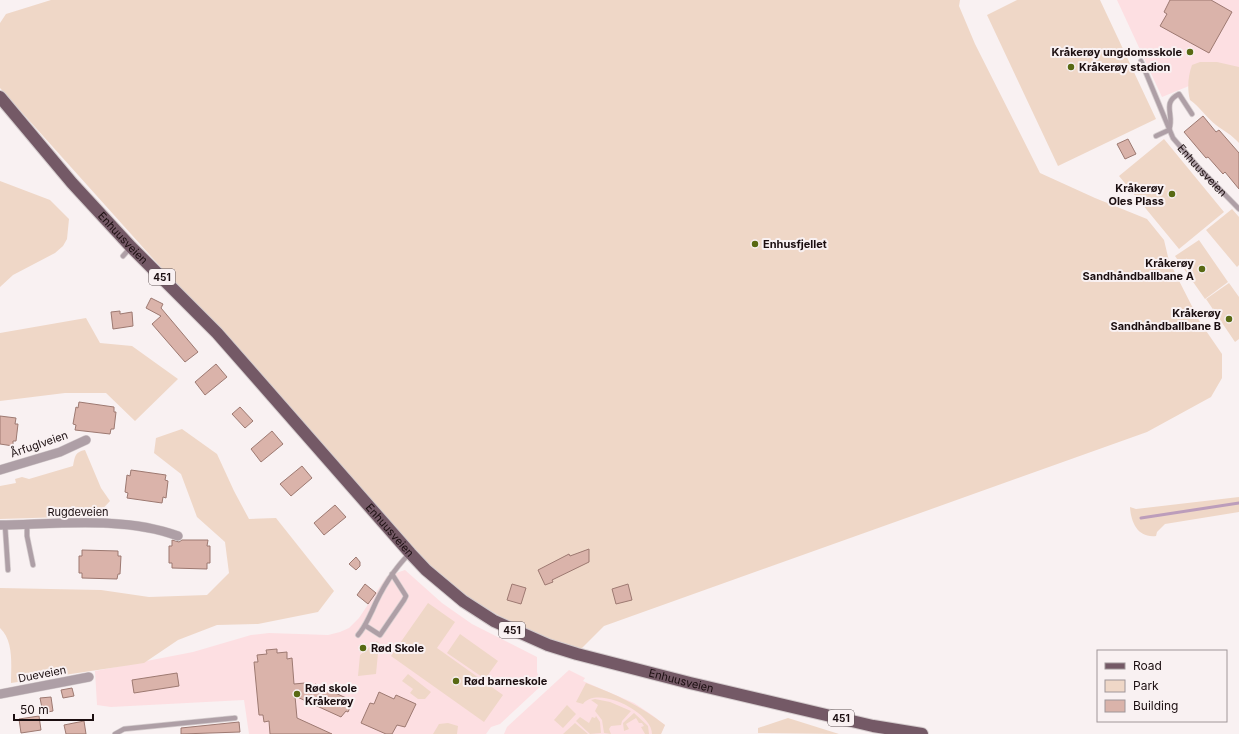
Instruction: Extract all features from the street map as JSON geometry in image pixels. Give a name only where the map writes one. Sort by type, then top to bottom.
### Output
[{"type":"main road","name":"Enhuusveien","points":[[0,97],[127,252],[217,333],[410,553],[426,570],[463,601],[494,621],[548,645],[577,654],[690,683],[874,726],[922,734]]},
{"type":"street","name":"Årfuglveien","points":[[0,470],[60,452],[86,440]]},
{"type":"street","name":"Rugdeveien","points":[[2,525],[100,522],[163,530],[178,536]]},
{"type":"street","name":"Dueveien","points":[[0,694],[89,677]]},
{"type":"lane","name":"Enhuusveien","points":[[1141,61],[1173,138],[1198,167],[1239,209]]},
{"type":"lane","points":[[1156,136],[1169,130],[1172,123],[1169,104],[1173,97],[1179,94],[1192,114]]},
{"type":"lane","points":[[2,525],[8,570]]},
{"type":"lane","points":[[27,525],[27,536],[33,565]]},
{"type":"lane","points":[[358,635],[366,626],[372,611],[392,574],[398,565],[410,553]]},
{"type":"lane","points":[[366,626],[380,635],[406,596],[392,574]]},
{"type":"lane","points":[[115,734],[124,729],[235,718]]},
{"type":"shaded area","name":"Kråkerøy ungdomsskole","points":[[1117,0],[1239,0],[1239,123],[1203,109],[1189,86],[1162,97]]},
{"type":"shaded area","name":"Rød Skole","points":[[405,570],[442,603],[472,624],[537,657],[537,672],[542,685],[500,724],[491,727],[486,734],[249,734],[244,700],[111,707],[97,705],[95,671],[193,652],[251,635],[269,633],[328,635],[340,632],[349,628],[359,618],[387,576]]},
{"type":"shaded area","points":[[569,670],[585,678],[583,681],[634,703],[652,715],[665,725],[661,734],[504,734],[507,727]]},
{"type":"green space","points":[[51,0],[960,0],[959,6],[975,44],[1040,173],[1095,198],[1147,219],[1164,240],[1169,261],[1200,322],[1222,354],[1222,378],[1211,397],[1147,432],[604,626],[581,649],[532,635],[445,584],[0,88],[0,23],[6,14]]},
{"type":"green space","name":"Kråkerøy stadion","points":[[1017,0],[1100,0],[1156,119],[1058,166],[987,15]]},
{"type":"green space","points":[[1200,62],[1217,62],[1239,67],[1239,143],[1231,135],[1212,122],[1190,100],[1188,87],[1192,65]]},
{"type":"green space","name":"Kråkerøy Oles Plass","points":[[1164,139],[1224,212],[1179,249],[1119,176]]},
{"type":"green space","points":[[0,181],[50,200],[69,219],[67,239],[63,246],[55,253],[13,275],[0,287]]},
{"type":"green space","points":[[1232,209],[1239,217],[1239,265],[1237,267],[1206,230]]},
{"type":"green space","name":"Kråkerøy Sandhåndballbane A","points":[[1199,240],[1228,282],[1205,299],[1175,256]]},
{"type":"green space","name":"Kråkerøy Sandhåndballbane B","points":[[1229,283],[1239,297],[1239,339],[1235,342],[1206,299]]},
{"type":"green space","points":[[86,318],[100,343],[132,346],[178,379],[135,421],[106,393],[65,393],[0,401],[0,333]]},
{"type":"green space","points":[[182,429],[217,454],[249,519],[276,518],[334,591],[318,612],[258,624],[217,625],[178,640],[144,663],[11,683],[10,646],[0,628],[0,588],[101,590],[149,597],[207,595],[229,573],[225,542],[197,517],[181,474],[154,453],[156,438]]},
{"type":"green space","points":[[85,450],[101,488],[110,501],[96,516],[0,519],[0,486],[16,483],[15,479],[22,477],[29,479],[73,466],[76,455]]},
{"type":"green space","points":[[1239,497],[1239,512],[1165,524],[1157,532],[1156,536],[1144,535],[1140,532],[1132,519],[1130,507],[1136,509]]},
{"type":"green space","points":[[428,603],[455,622],[437,648],[503,695],[484,722],[391,656]]},
{"type":"green space","points":[[460,634],[498,661],[485,679],[447,653]]},
{"type":"green space","points":[[377,641],[379,643],[376,674],[358,676],[360,655]]},
{"type":"green space","points":[[408,674],[431,692],[425,699],[418,699],[410,693],[413,689],[402,681]]},
{"type":"green space","points":[[586,683],[627,701],[656,718],[665,725],[661,734],[652,734],[650,726],[643,717],[634,710],[611,699],[590,699],[583,704],[576,702]]},
{"type":"green space","points":[[595,699],[610,702],[631,711],[622,721],[621,725],[611,726],[609,729],[611,734],[604,733],[602,720],[595,711],[598,705],[591,700]]},
{"type":"green space","points":[[567,705],[576,714],[563,728],[554,720]]},
{"type":"green space","points":[[634,713],[648,726],[649,734],[645,734],[641,727],[644,726],[642,723],[639,723],[636,718],[626,724],[629,729],[624,731],[623,723]]},
{"type":"green space","points":[[596,716],[600,722],[601,733],[590,734],[576,721],[580,717],[589,723],[592,717],[595,718]]},
{"type":"green space","points":[[788,718],[839,734],[758,733],[758,728]]},
{"type":"green space","points":[[448,723],[458,726],[457,734],[433,734],[439,724]]},
{"type":"green space","points":[[575,723],[588,734],[563,734]]},
{"type":"building","points":[[1170,0],[1211,0],[1232,12],[1209,53],[1160,26],[1167,14],[1164,12]]},
{"type":"building","points":[[1203,116],[1216,132],[1219,130],[1239,153],[1239,189],[1225,172],[1223,174],[1208,157],[1206,158],[1184,132]]},
{"type":"building","points":[[1128,139],[1136,154],[1125,159],[1117,144]]},
{"type":"building","points":[[151,298],[163,304],[161,308],[198,352],[185,362],[152,324],[161,316],[146,308]]},
{"type":"building","points":[[120,311],[120,314],[132,312],[133,326],[113,329],[111,312]]},
{"type":"building","points":[[216,364],[227,377],[205,395],[195,382]]},
{"type":"building","points":[[79,402],[114,407],[114,412],[116,412],[114,429],[111,429],[110,434],[75,430],[76,425],[73,424],[76,407],[78,408]]},
{"type":"building","points":[[240,407],[253,421],[245,428],[232,414]]},
{"type":"building","points":[[0,416],[16,418],[15,424],[18,424],[16,441],[13,441],[13,446],[0,444]]},
{"type":"building","points":[[272,431],[283,444],[261,462],[251,449]]},
{"type":"building","points":[[302,466],[312,478],[291,496],[280,484]]},
{"type":"building","points":[[131,470],[166,475],[165,480],[168,481],[166,498],[163,497],[162,503],[127,498],[128,493],[125,492],[127,475],[130,476]]},
{"type":"building","points":[[335,505],[346,517],[324,535],[314,523]]},
{"type":"building","points":[[172,540],[179,542],[182,540],[208,540],[207,546],[210,546],[210,563],[207,563],[207,569],[172,568],[172,563],[169,563],[169,546],[172,546]]},
{"type":"building","points":[[589,549],[589,562],[545,585],[538,570],[569,554],[570,556]]},
{"type":"building","points":[[82,550],[118,551],[118,556],[121,556],[120,574],[118,574],[117,579],[82,578],[82,573],[79,573],[79,556],[82,556]]},
{"type":"building","points":[[356,557],[360,562],[360,566],[356,570],[349,564]]},
{"type":"building","points":[[365,584],[376,593],[368,604],[357,595]]},
{"type":"building","points":[[512,584],[526,588],[521,604],[507,600]]},
{"type":"building","points":[[628,584],[632,600],[616,604],[612,589]]},
{"type":"building","name":"Rød skole Kråkerøy","points":[[277,649],[277,653],[287,652],[287,659],[292,658],[294,684],[305,683],[314,687],[315,684],[353,701],[348,712],[346,711],[341,717],[295,696],[297,718],[332,734],[270,734],[269,721],[264,722],[263,715],[259,715],[254,662],[258,662],[257,655],[267,654],[266,650]]},
{"type":"building","points":[[177,673],[179,686],[134,693],[132,680]]},
{"type":"building","points":[[72,688],[74,696],[63,698],[61,690]]},
{"type":"building","points":[[379,692],[394,699],[396,695],[416,704],[405,727],[397,725],[392,734],[386,734],[361,723],[370,703],[374,704]]},
{"type":"building","points":[[51,697],[53,711],[43,713],[40,698]]},
{"type":"building","points":[[39,716],[41,730],[21,733],[19,719]]},
{"type":"building","points":[[84,721],[86,734],[66,734],[64,725]]},
{"type":"building","points":[[239,722],[240,732],[181,734],[181,728]]},
{"type":"waterway","points":[[1141,518],[1239,503]]},
{"type":"place","name":"Kråkerøy ungdomsskole","points":[[1190,52]]},
{"type":"place","name":"Kråkerøy stadion","points":[[1071,67]]},
{"type":"place","name":"Kråkerøy Oles Plass","points":[[1172,194]]},
{"type":"place","name":"Enhusfjellet","points":[[755,244]]},
{"type":"place","name":"Kråkerøy Sandhåndballbane A","points":[[1202,269]]},
{"type":"place","name":"Kråkerøy Sandhåndballbane B","points":[[1229,319]]},
{"type":"place","name":"Rød Skole","points":[[363,648]]},
{"type":"place","name":"Rød barneskole","points":[[456,681]]},
{"type":"place","name":"Rød skole Kråkerøy","points":[[297,694]]}]
